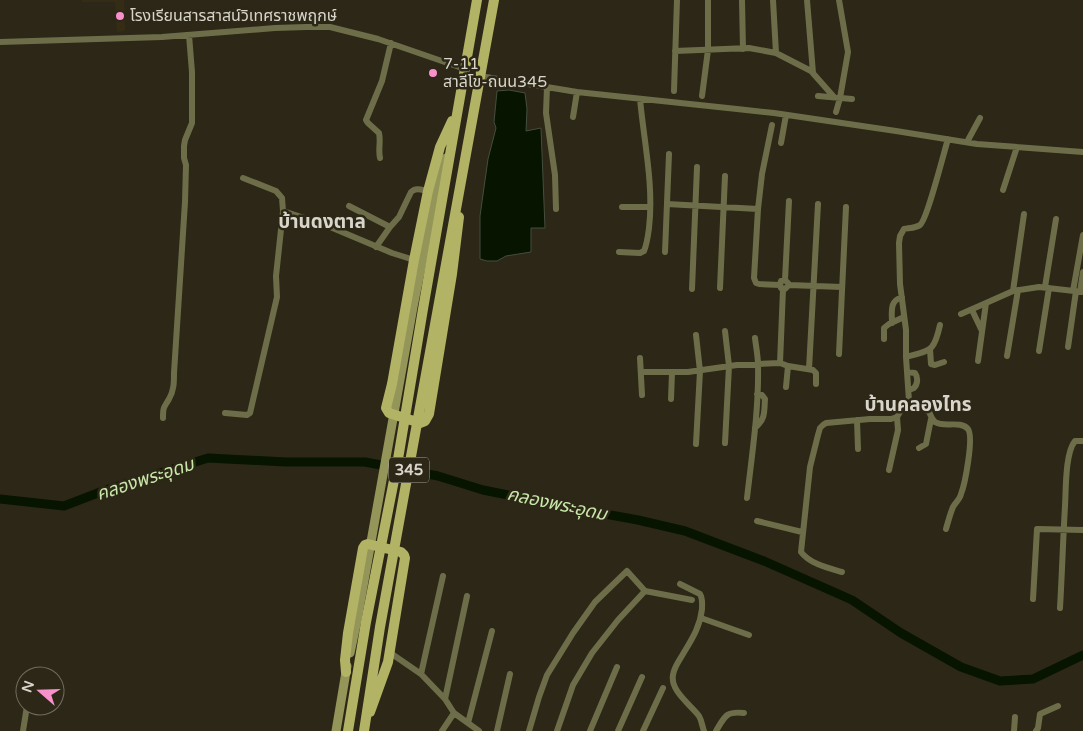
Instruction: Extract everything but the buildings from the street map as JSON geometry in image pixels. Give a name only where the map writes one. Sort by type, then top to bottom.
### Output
[{"type":"main road","name":"345","points":[[336,731],[346,672],[361,621],[397,465],[418,308],[452,142],[477,0]]},
{"type":"main road","name":"345","points":[[364,726],[436,312],[494,0]]},
{"type":"main road","points":[[457,112],[440,147],[428,191],[386,408],[389,413],[420,423],[425,421],[429,414],[458,235],[465,153]]},
{"type":"main road","points":[[346,672],[344,660],[363,548],[368,544],[401,552],[404,558],[386,670],[364,726]]},
{"type":"main road","name":"345","points":[[348,731],[361,621]]},
{"type":"street","points":[[674,91],[677,0]]},
{"type":"street","points":[[702,96],[708,50],[708,0]]},
{"type":"street","points":[[742,0],[743,48]]},
{"type":"street","points":[[774,0],[776,53]]},
{"type":"street","points":[[807,0],[813,73]]},
{"type":"street","points":[[836,112],[837,98],[848,52],[839,0]]},
{"type":"street","points":[[0,42],[154,38],[228,31],[316,26],[340,29],[378,39],[465,69]]},
{"type":"street","points":[[163,418],[163,407],[169,399],[174,382],[185,202],[186,165],[184,146],[192,123],[192,72],[189,35]]},
{"type":"street","points":[[380,158],[378,150],[379,133],[366,120],[382,81],[391,43]]},
{"type":"street","points":[[675,51],[749,48],[776,53],[813,73],[837,98]]},
{"type":"street","points":[[480,76],[576,92],[737,108],[773,120],[786,115],[967,142],[1017,148],[1083,152]]},
{"type":"street","points":[[547,87],[546,113],[555,175],[556,209]]},
{"type":"street","points":[[573,117],[576,92]]},
{"type":"street","points":[[818,96],[852,99]]},
{"type":"street","points":[[619,252],[644,251],[646,244],[650,207],[640,99]]},
{"type":"street","points":[[781,143],[786,115]]},
{"type":"street","points":[[967,142],[980,118]]},
{"type":"street","points":[[773,120],[762,174],[758,209],[754,278],[756,283],[842,287]]},
{"type":"street","points":[[946,529],[953,508],[960,499],[962,492],[969,458],[970,434],[969,430],[964,427],[937,423],[931,419],[928,412],[912,405],[909,401],[906,330],[899,251],[900,236],[904,229],[917,226],[922,222],[934,189],[948,139]]},
{"type":"street","points":[[1003,190],[1017,148]]},
{"type":"street","points":[[666,252],[669,154]]},
{"type":"street","points":[[692,289],[697,167]]},
{"type":"street","points":[[720,288],[725,176]]},
{"type":"street","points":[[225,413],[244,416],[250,413],[278,297],[276,276],[282,198],[276,191],[243,178]]},
{"type":"street","points":[[376,247],[399,216],[413,189],[428,191]]},
{"type":"street","points":[[780,363],[789,201]]},
{"type":"street","points":[[667,204],[758,209]]},
{"type":"street","points":[[809,369],[818,204]]},
{"type":"street","points":[[349,206],[390,228]]},
{"type":"street","points":[[622,206],[650,207]]},
{"type":"street","points":[[839,354],[846,207]]},
{"type":"street","points":[[282,211],[314,221],[376,247],[414,260]]},
{"type":"street","points":[[1007,356],[1024,214]]},
{"type":"street","points":[[1038,351],[1056,219]]},
{"type":"street","points":[[1078,291],[1083,235]]},
{"type":"street","points":[[1068,347],[1083,272]]},
{"type":"street","points":[[961,314],[1015,290],[1047,288],[1078,291]]},
{"type":"street","points":[[892,323],[893,303],[896,299],[902,297]]},
{"type":"street","points":[[978,361],[986,303]]},
{"type":"street","points":[[972,310],[982,332]]},
{"type":"street","points":[[884,339],[884,328],[904,317]]},
{"type":"street","points":[[906,357],[934,346],[940,325]]},
{"type":"street","points":[[725,331],[729,366],[725,443]]},
{"type":"street","points":[[696,335],[700,371],[696,444]]},
{"type":"street","points":[[747,498],[757,394],[758,364],[755,338]]},
{"type":"street","points":[[930,349],[931,364],[944,362]]},
{"type":"street","points":[[640,358],[642,395]]},
{"type":"street","points":[[641,372],[672,373],[729,366],[780,363],[815,371],[816,384]]},
{"type":"street","points":[[786,387],[788,366]]},
{"type":"street","points":[[671,399],[672,373]]},
{"type":"street","points":[[889,470],[898,430],[897,417],[904,404],[909,401]]},
{"type":"street","points":[[842,572],[826,568],[804,556],[800,548],[810,466],[820,428],[826,423],[897,417]]},
{"type":"street","points":[[919,448],[926,444],[931,419]]},
{"type":"street","points":[[858,420],[858,449]]},
{"type":"street","points":[[1060,608],[1069,454],[1074,441],[1083,441]]},
{"type":"street","points":[[757,521],[802,532]]},
{"type":"street","points":[[1033,599],[1037,529],[1083,530]]},
{"type":"street","points":[[529,731],[547,675],[595,602],[627,571],[645,591],[692,600]]},
{"type":"street","points":[[421,674],[443,576]]},
{"type":"street","points":[[680,584],[700,594],[702,600],[701,618],[691,641],[676,665],[672,677],[679,694],[700,718],[704,731]]},
{"type":"street","points":[[557,731],[573,685],[592,653],[618,620],[645,591]]},
{"type":"street","points":[[445,699],[467,596]]},
{"type":"street","points":[[701,618],[749,635]]},
{"type":"street","points":[[468,723],[492,631]]},
{"type":"street","points":[[389,652],[421,674],[445,699],[454,713],[478,731]]},
{"type":"street","points":[[590,731],[617,667]]},
{"type":"street","points":[[497,731],[510,674]]},
{"type":"street","points":[[618,731],[642,677]]},
{"type":"street","points":[[643,731],[663,688]]},
{"type":"street","points":[[1036,731],[1040,714],[1058,706]]},
{"type":"street","points":[[716,731],[725,716],[732,712],[744,713]]},
{"type":"street","points":[[442,731],[454,713]]},
{"type":"street","points":[[23,731],[25,716]]},
{"type":"street","points":[[1014,731],[1015,717]]},
{"type":"shaded area","name":"โรงเรียนสารสาสน์วิเทศราชพฤกษ์","points":[[82,0],[124,0],[125,31],[117,32],[115,2],[82,2]]},
{"type":"shaded area","points":[[509,90],[525,93],[527,109],[526,131],[541,128],[545,228],[531,228],[531,252],[506,256],[497,261],[487,261],[480,259],[480,216],[488,159],[496,128],[494,122],[497,91]]},
{"type":"waterway","name":"คลองพระอุดม","points":[[0,499],[64,506],[103,491],[208,458],[286,462],[365,462],[438,476],[483,490],[685,531],[764,561],[852,600],[901,633],[961,667],[1000,681],[1033,679],[1083,655]]},
{"type":"place","name":"โรงเรียนสารสาสน์วิเทศราชพฤกษ์","points":[[120,16]]},
{"type":"place","name":"7-11 สาลีโข-ถนน345","points":[[433,73]]},
{"type":"district","name":"บ้านดงตาล","points":[[322,222]]},
{"type":"district","name":"บ้านคลองไทร","points":[[918,405]]}]
